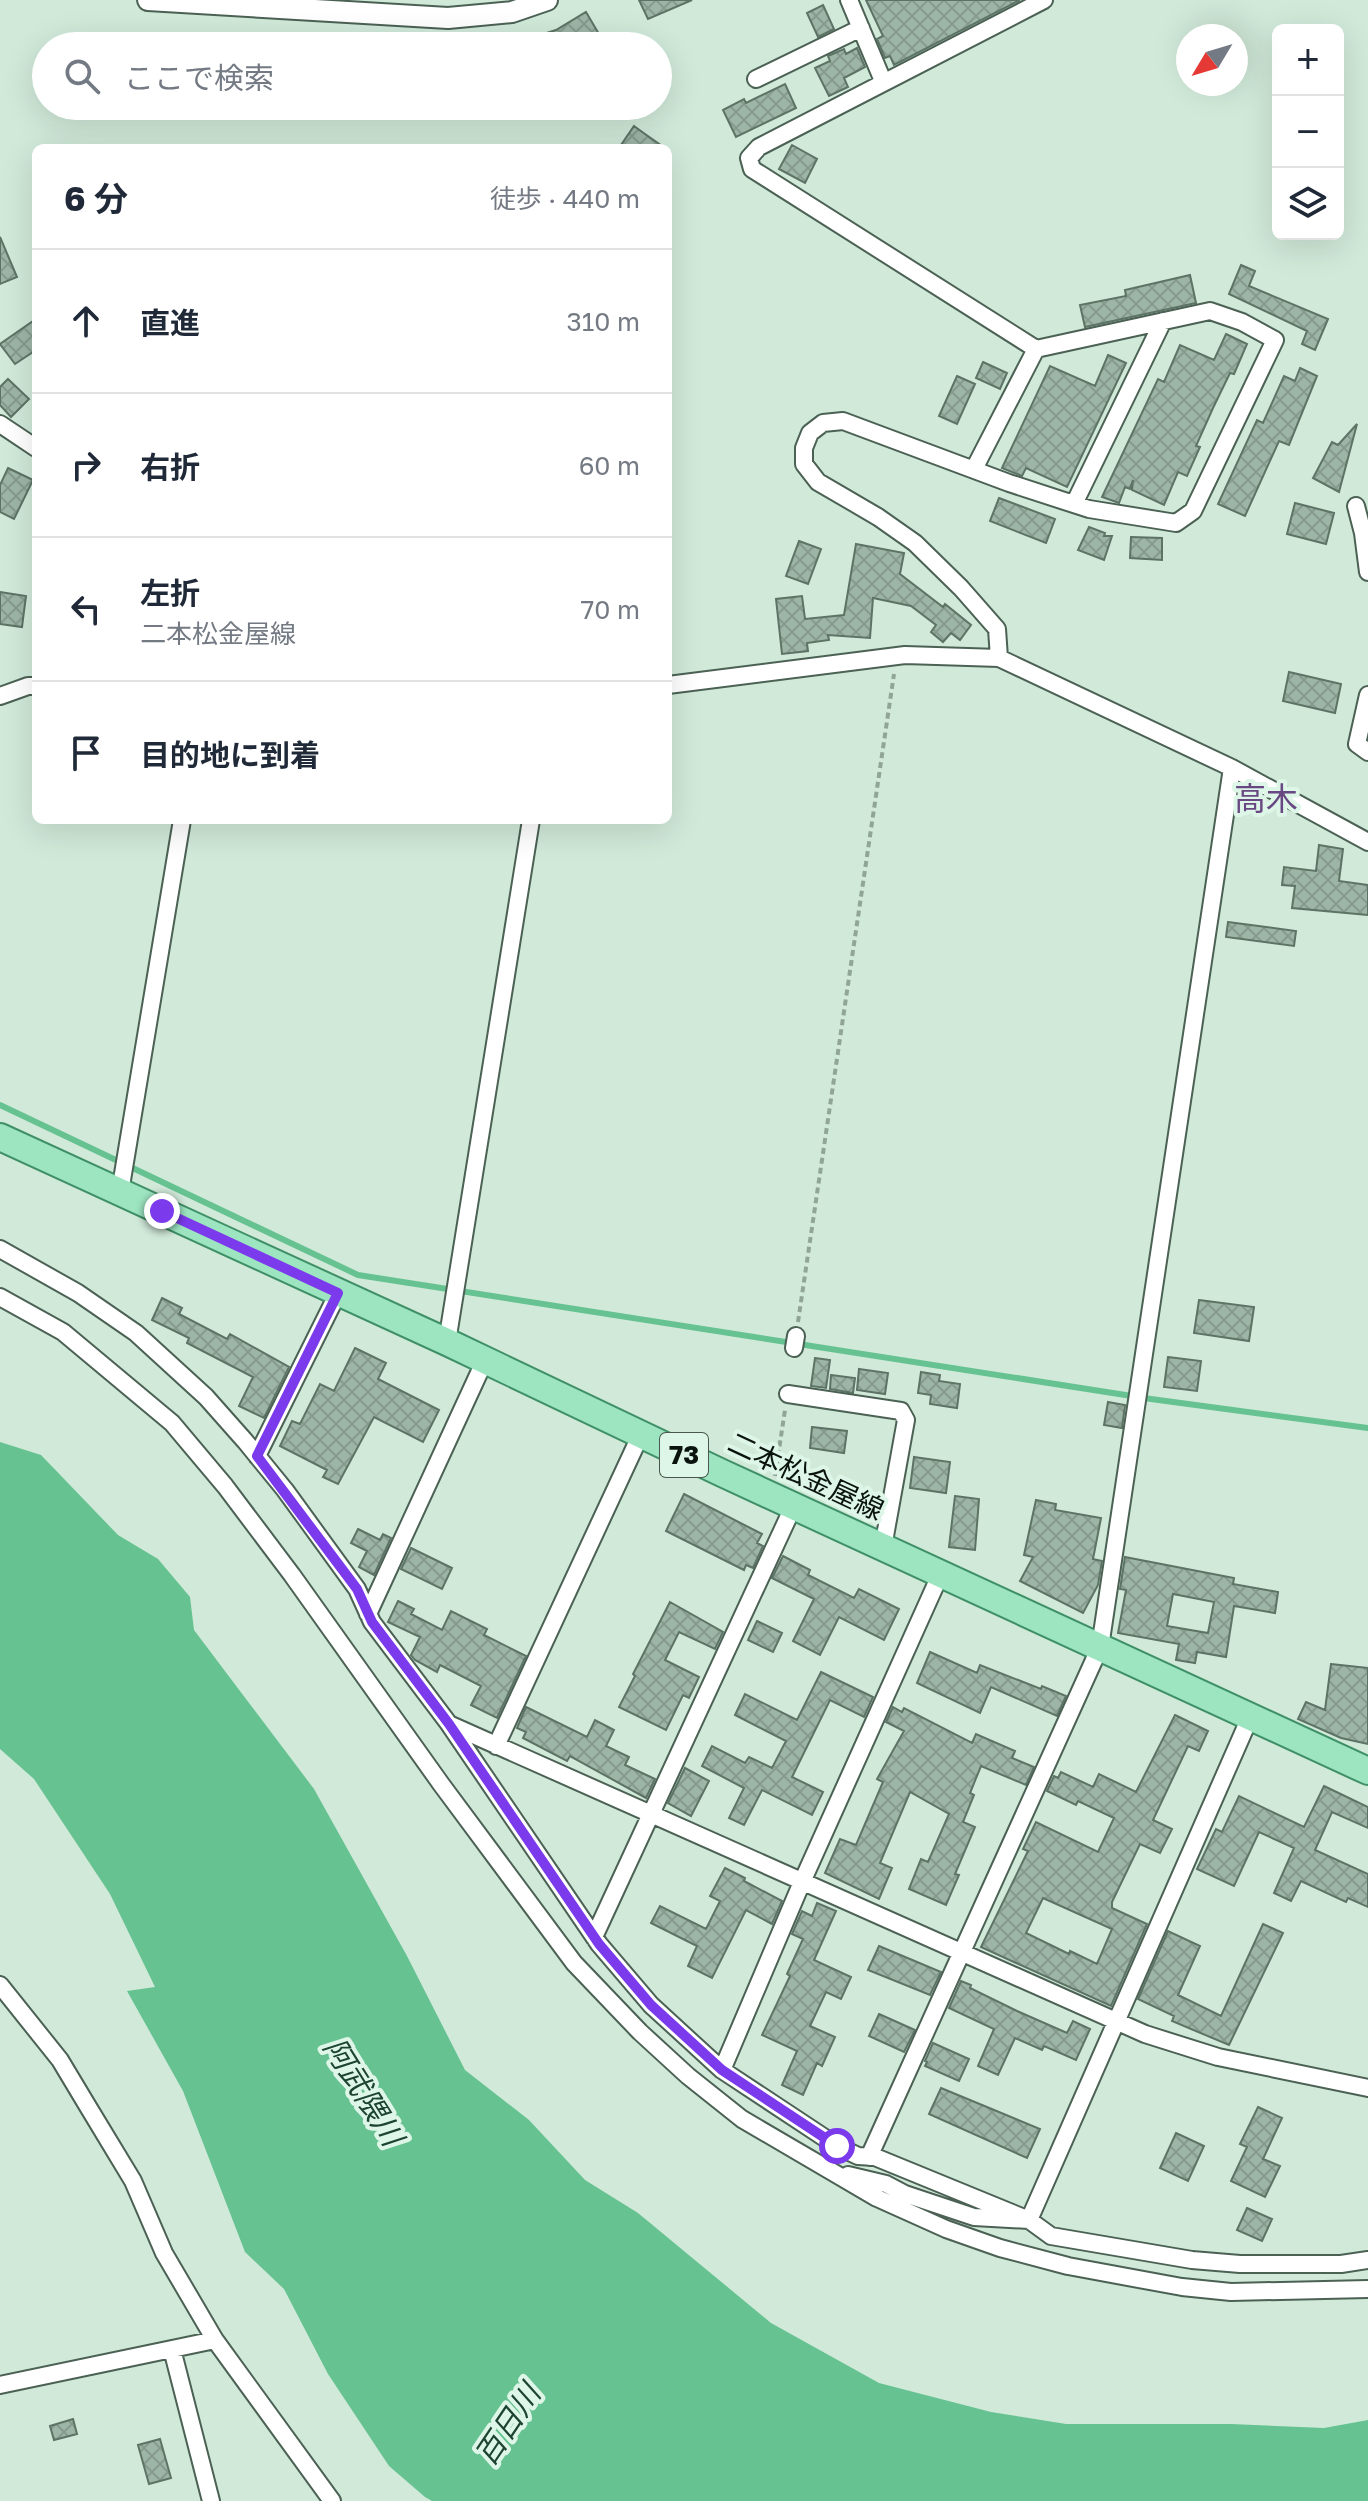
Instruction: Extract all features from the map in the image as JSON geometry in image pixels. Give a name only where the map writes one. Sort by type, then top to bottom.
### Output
[{"type":"main road","name":"二本松金屋線","points":[[0,1137],[122,1177],[338,1293],[1368,1771]]},
{"type":"street","points":[[148,0],[337,6],[448,18],[512,12],[547,0]]},
{"type":"street","points":[[849,0],[883,81]]},
{"type":"street","points":[[999,658],[997,629],[915,543],[818,482],[804,464],[804,448],[810,433],[823,423],[843,421],[1074,504],[1176,523],[1193,511],[1275,340],[1242,322],[1210,311],[1036,349],[752,169],[749,158],[759,147],[1044,0]]},
{"type":"street","points":[[756,79],[861,28]]},
{"type":"street","points":[[1074,504],[1163,321]]},
{"type":"street","points":[[974,469],[1036,349]]},
{"type":"street","points":[[0,424],[32,445]]},
{"type":"street","points":[[1356,506],[1368,572]]},
{"type":"street","points":[[672,684],[897,656],[999,658],[1232,768],[1368,842]]},
{"type":"street","points":[[0,696],[32,686]]},
{"type":"street","points":[[1368,695],[1357,744],[1368,752]]},
{"type":"street","points":[[869,2157],[1100,1647],[1232,768]]},
{"type":"street","points":[[122,1177],[181,824]]},
{"type":"street","points":[[447,1342],[530,824]]},
{"type":"street","points":[[0,1249],[78,1293],[136,1333],[206,1397],[257,1456],[357,1589],[368,1614],[449,1724],[594,1937],[651,2005],[722,2070],[837,2146],[858,2156],[885,2161],[1029,2220],[1051,2236],[1192,2260],[1240,2264],[1341,2264],[1368,2260]]},
{"type":"street","points":[[257,1456],[338,1293]]},
{"type":"street","points":[[0,1297],[63,1332],[172,1423],[225,1486],[292,1575],[574,1963],[640,2032],[742,2119],[877,2198],[946,2229],[1000,2248],[1130,2279],[1231,2292],[1368,2289]]},
{"type":"street","points":[[368,1614],[485,1360]]},
{"type":"street","points":[[788,1394],[901,1411],[906,1420],[883,1547]]},
{"type":"street","points":[[496,1746],[641,1434]]},
{"type":"street","points":[[594,1937],[650,1814],[783,1500]]},
{"type":"street","points":[[722,2070],[802,1882],[941,1573]]},
{"type":"street","points":[[1029,2220],[1251,1715]]},
{"type":"street","points":[[449,1724],[1145,2034],[1218,2057],[1368,2088]]},
{"type":"street","points":[[0,1985],[60,2060],[133,2181],[164,2253],[215,2340],[332,2501]]},
{"type":"street","points":[[839,2176],[845,2174],[886,2184],[905,2194],[974,2217],[1029,2220]]},
{"type":"street","points":[[0,2385],[215,2340]]},
{"type":"street","points":[[172,2349],[211,2501]]},
{"type":"path","points":[[795,1342],[897,656]]},
{"type":"path","points":[[783,1500],[788,1394]]},
{"type":"water","points":[[0,1442],[41,1455],[118,1535],[158,1559],[190,1597],[194,1630],[314,1789],[407,1956],[465,2070],[529,2120],[585,2180],[638,2213],[771,2323],[879,2383],[991,2412],[1066,2424],[1231,2424],[1324,2428],[1368,2420],[1368,2501],[432,2501],[425,2497],[389,2466],[328,2374],[284,2289],[245,2252],[183,2091],[127,1991],[155,1987],[110,1894],[34,1779],[0,1749]]},
{"type":"building","points":[[639,0],[692,0],[648,19]]},
{"type":"building","points":[[866,0],[1020,0],[894,65],[890,56],[885,58],[877,39],[883,36]]},
{"type":"building","points":[[823,5],[834,29],[818,37],[807,13]]},
{"type":"building","points":[[586,12],[598,32],[550,32]]},
{"type":"building","points":[[857,48],[865,67],[844,78],[848,87],[829,96],[815,68],[830,61],[828,56],[844,49],[846,54]]},
{"type":"building","points":[[785,84],[796,108],[736,137],[723,110],[744,99],[746,103]]},
{"type":"building","points":[[634,126],[659,144],[622,144]]},
{"type":"building","points":[[792,145],[817,159],[805,183],[779,169]]},
{"type":"building","points":[[0,237],[17,277],[0,284]]},
{"type":"building","points":[[1241,265],[1255,271],[1249,286],[1328,319],[1315,350],[1302,344],[1307,331],[1229,294]]},
{"type":"building","points":[[1190,275],[1196,303],[1085,327],[1080,305],[1126,296],[1125,290]]},
{"type":"building","points":[[32,322],[32,353],[15,364],[0,344]]},
{"type":"building","points":[[1226,334],[1247,344],[1234,374],[1230,373],[1213,408],[1187,476],[1178,472],[1164,505],[1132,490],[1133,480],[1130,489],[1125,487],[1119,503],[1102,497],[1158,379],[1164,382],[1180,345],[1214,360]]},
{"type":"building","points":[[1108,355],[1126,363],[1067,487],[1026,468],[1022,476],[1002,468],[1050,366],[1095,386]]},
{"type":"building","points":[[983,362],[1007,373],[1000,389],[976,378]]},
{"type":"building","points":[[1300,368],[1317,376],[1289,445],[1279,441],[1245,516],[1218,504],[1257,420],[1263,423],[1284,376],[1295,381]]},
{"type":"building","points":[[957,376],[975,384],[957,424],[939,416]]},
{"type":"building","points":[[8,379],[29,399],[11,417],[0,405],[0,387]]},
{"type":"building","points":[[1357,424],[1339,492],[1313,478],[1332,442],[1338,445]]},
{"type":"building","points":[[8,468],[32,480],[14,519],[0,512],[0,485]]},
{"type":"building","points":[[999,498],[1055,519],[1046,543],[990,521]]},
{"type":"building","points":[[1295,503],[1334,513],[1326,544],[1287,534]]},
{"type":"building","points":[[1089,527],[1105,533],[1104,536],[1112,536],[1104,560],[1078,550]]},
{"type":"building","points":[[1131,537],[1162,538],[1162,560],[1130,558]]},
{"type":"building","points":[[799,541],[821,549],[808,584],[786,576]]},
{"type":"building","points":[[856,544],[904,553],[900,574],[971,625],[960,640],[951,633],[943,642],[931,632],[936,625],[911,606],[873,598],[870,638],[828,635],[829,640],[807,643],[808,651],[782,654],[776,599],[802,596],[805,619],[844,615]]},
{"type":"building","points":[[0,592],[26,596],[22,627],[0,624]]},
{"type":"building","points":[[1289,672],[1341,684],[1335,713],[1283,701]]},
{"type":"building","points":[[1319,845],[1343,849],[1339,881],[1368,885],[1368,915],[1292,908],[1295,886],[1282,885],[1284,867],[1316,871]]},
{"type":"building","points":[[1228,922],[1296,931],[1294,946],[1226,937]]},
{"type":"building","points":[[162,1298],[182,1308],[179,1314],[227,1339],[230,1334],[289,1367],[264,1418],[239,1406],[253,1377],[187,1343],[189,1338],[152,1320]]},
{"type":"building","points":[[1199,1300],[1254,1307],[1249,1341],[1194,1333]]},
{"type":"building","points":[[355,1348],[386,1363],[378,1379],[439,1410],[423,1442],[374,1417],[338,1484],[323,1477],[327,1470],[280,1446],[292,1421],[300,1424],[320,1384],[334,1391]]},
{"type":"building","points":[[1168,1357],[1201,1361],[1197,1391],[1164,1387]]},
{"type":"building","points":[[815,1358],[830,1360],[826,1388],[811,1386]]},
{"type":"building","points":[[859,1369],[888,1373],[885,1394],[857,1390]]},
{"type":"building","points":[[921,1372],[940,1375],[939,1381],[960,1384],[957,1408],[930,1404],[931,1395],[918,1393]]},
{"type":"building","points":[[831,1375],[855,1378],[853,1393],[830,1389]]},
{"type":"building","points":[[1108,1402],[1125,1405],[1122,1428],[1104,1425]]},
{"type":"building","points":[[812,1427],[847,1431],[844,1453],[810,1448]]},
{"type":"building","points":[[914,1457],[950,1462],[946,1493],[910,1488]]},
{"type":"building","points":[[684,1494],[762,1534],[757,1543],[763,1546],[753,1568],[746,1565],[744,1570],[666,1531]]},
{"type":"building","points":[[955,1496],[979,1499],[975,1550],[949,1547]]},
{"type":"building","points":[[1036,1500],[1056,1504],[1055,1510],[1101,1518],[1093,1559],[1102,1561],[1098,1585],[1083,1613],[1020,1581],[1033,1557],[1024,1555]]},
{"type":"building","points":[[358,1529],[380,1540],[383,1534],[391,1538],[374,1575],[359,1567],[367,1551],[351,1543]]},
{"type":"building","points":[[411,1548],[452,1568],[442,1589],[401,1569]]},
{"type":"building","points":[[783,1556],[810,1570],[808,1575],[854,1598],[859,1589],[899,1609],[884,1640],[839,1617],[820,1655],[793,1641],[814,1599],[772,1578]]},
{"type":"building","points":[[1125,1557],[1234,1578],[1233,1584],[1278,1592],[1275,1613],[1234,1606],[1226,1657],[1197,1652],[1195,1663],[1176,1660],[1179,1644],[1118,1633],[1126,1590],[1120,1589]],"holes":[[[1173,1594],[1214,1602],[1208,1633],[1167,1626]]]},
{"type":"building","points":[[398,1601],[414,1609],[411,1614],[442,1630],[451,1611],[487,1629],[484,1635],[526,1656],[497,1718],[471,1705],[481,1686],[440,1665],[437,1672],[415,1660],[411,1655],[420,1637],[388,1622]]},
{"type":"building","points":[[670,1602],[723,1632],[715,1649],[679,1632],[665,1660],[699,1677],[689,1698],[683,1695],[666,1730],[619,1707]]},
{"type":"building","points":[[757,1621],[782,1633],[773,1652],[748,1640]]},
{"type":"building","points":[[930,1652],[977,1673],[980,1665],[1066,1696],[1057,1716],[991,1687],[980,1713],[917,1683]]},
{"type":"building","points":[[1331,1664],[1368,1668],[1368,1744],[1341,1738],[1298,1719],[1306,1702],[1325,1710]]},
{"type":"building","points":[[821,1672],[873,1697],[864,1717],[830,1700],[792,1777],[823,1792],[812,1815],[762,1790],[744,1825],[729,1818],[744,1788],[702,1766],[712,1746],[745,1763],[749,1757],[772,1768],[786,1741],[735,1715],[745,1694],[797,1720]]},
{"type":"building","points":[[526,1707],[587,1737],[595,1720],[614,1730],[606,1746],[629,1757],[625,1765],[655,1779],[646,1798],[570,1756],[567,1761],[523,1738],[526,1732],[517,1728]]},
{"type":"building","points":[[893,1707],[902,1712],[904,1708],[972,1743],[976,1734],[1015,1751],[1012,1758],[1034,1767],[1026,1785],[981,1766],[963,1822],[975,1827],[946,1905],[909,1889],[921,1859],[928,1862],[949,1814],[910,1792],[880,1863],[892,1868],[879,1899],[825,1873],[840,1839],[856,1845],[883,1782],[877,1779],[904,1731],[886,1722]]},
{"type":"building","points":[[1175,1715],[1208,1731],[1199,1751],[1188,1746],[1153,1820],[1172,1829],[1160,1853],[1140,1844],[1112,1902],[1112,1908],[1147,1924],[1111,2006],[981,1947],[1028,1851],[1023,1849],[1036,1822],[1098,1852],[1114,1818],[1047,1791],[1054,1776],[1058,1778],[1061,1772],[1093,1787],[1099,1774],[1136,1792]],"holes":[[[1043,1898],[1112,1929],[1097,1964],[1026,1933]]]},
{"type":"building","points":[[685,1768],[709,1781],[691,1816],[668,1803]]},
{"type":"building","points":[[1324,1786],[1368,1807],[1368,1828],[1332,1812],[1315,1850],[1368,1874],[1368,1907],[1348,1898],[1346,1902],[1301,1881],[1291,1901],[1274,1893],[1294,1848],[1259,1832],[1234,1886],[1197,1869],[1216,1829],[1222,1832],[1239,1796],[1304,1827]]},
{"type":"building","points":[[725,1868],[782,1901],[772,1924],[746,1910],[712,1978],[688,1966],[697,1946],[651,1923],[660,1906],[706,1929],[720,1901],[710,1896]]},
{"type":"building","points":[[817,1903],[836,1911],[814,1960],[851,1977],[841,1999],[826,1992],[810,2026],[835,2037],[822,2066],[817,2063],[803,2095],[782,2085],[797,2051],[762,2035],[790,1976],[787,1974],[803,1939],[792,1934],[802,1911],[812,1916]]},
{"type":"building","points":[[1263,1924],[1283,1933],[1229,2045],[1172,2021],[1174,2016],[1138,1999],[1168,1931],[1200,1946],[1178,1995],[1221,2016]]},
{"type":"building","points":[[879,1946],[941,1972],[930,1995],[868,1970]]},
{"type":"building","points":[[961,1981],[1067,2033],[1073,2021],[1090,2029],[1076,2060],[1015,2038],[998,2075],[978,2066],[994,2029],[949,2008]]},
{"type":"building","points":[[879,2014],[915,2030],[904,2052],[869,2036]]},
{"type":"building","points":[[933,2043],[969,2059],[959,2081],[925,2066]]},
{"type":"building","points":[[941,2088],[1040,2129],[1027,2158],[929,2114]]},
{"type":"building","points":[[1258,2107],[1282,2118],[1263,2159],[1280,2166],[1265,2197],[1231,2181],[1247,2147],[1240,2144]]},
{"type":"building","points":[[1176,2133],[1204,2146],[1188,2181],[1160,2168]]},
{"type":"building","points":[[1247,2208],[1272,2219],[1262,2241],[1237,2230]]},
{"type":"building","points":[[73,2419],[77,2434],[54,2440],[50,2426]]},
{"type":"building","points":[[160,2439],[171,2478],[149,2484],[138,2445]]},
{"type":"waterway","points":[[0,1105],[358,1275],[1151,1399],[1368,1428]]},
{"type":"district","name":"高木","points":[[1266,799]]},
{"type":"route","points":[[162,1211],[338,1293],[257,1456],[357,1589],[372,1622],[449,1724],[599,1944],[651,2005],[722,2070],[837,2146]]},
{"type":"water label","name":"阿武隈川","points":[[363,2092]]},
{"type":"water label","name":"百日川","points":[[508,2425]]}]
